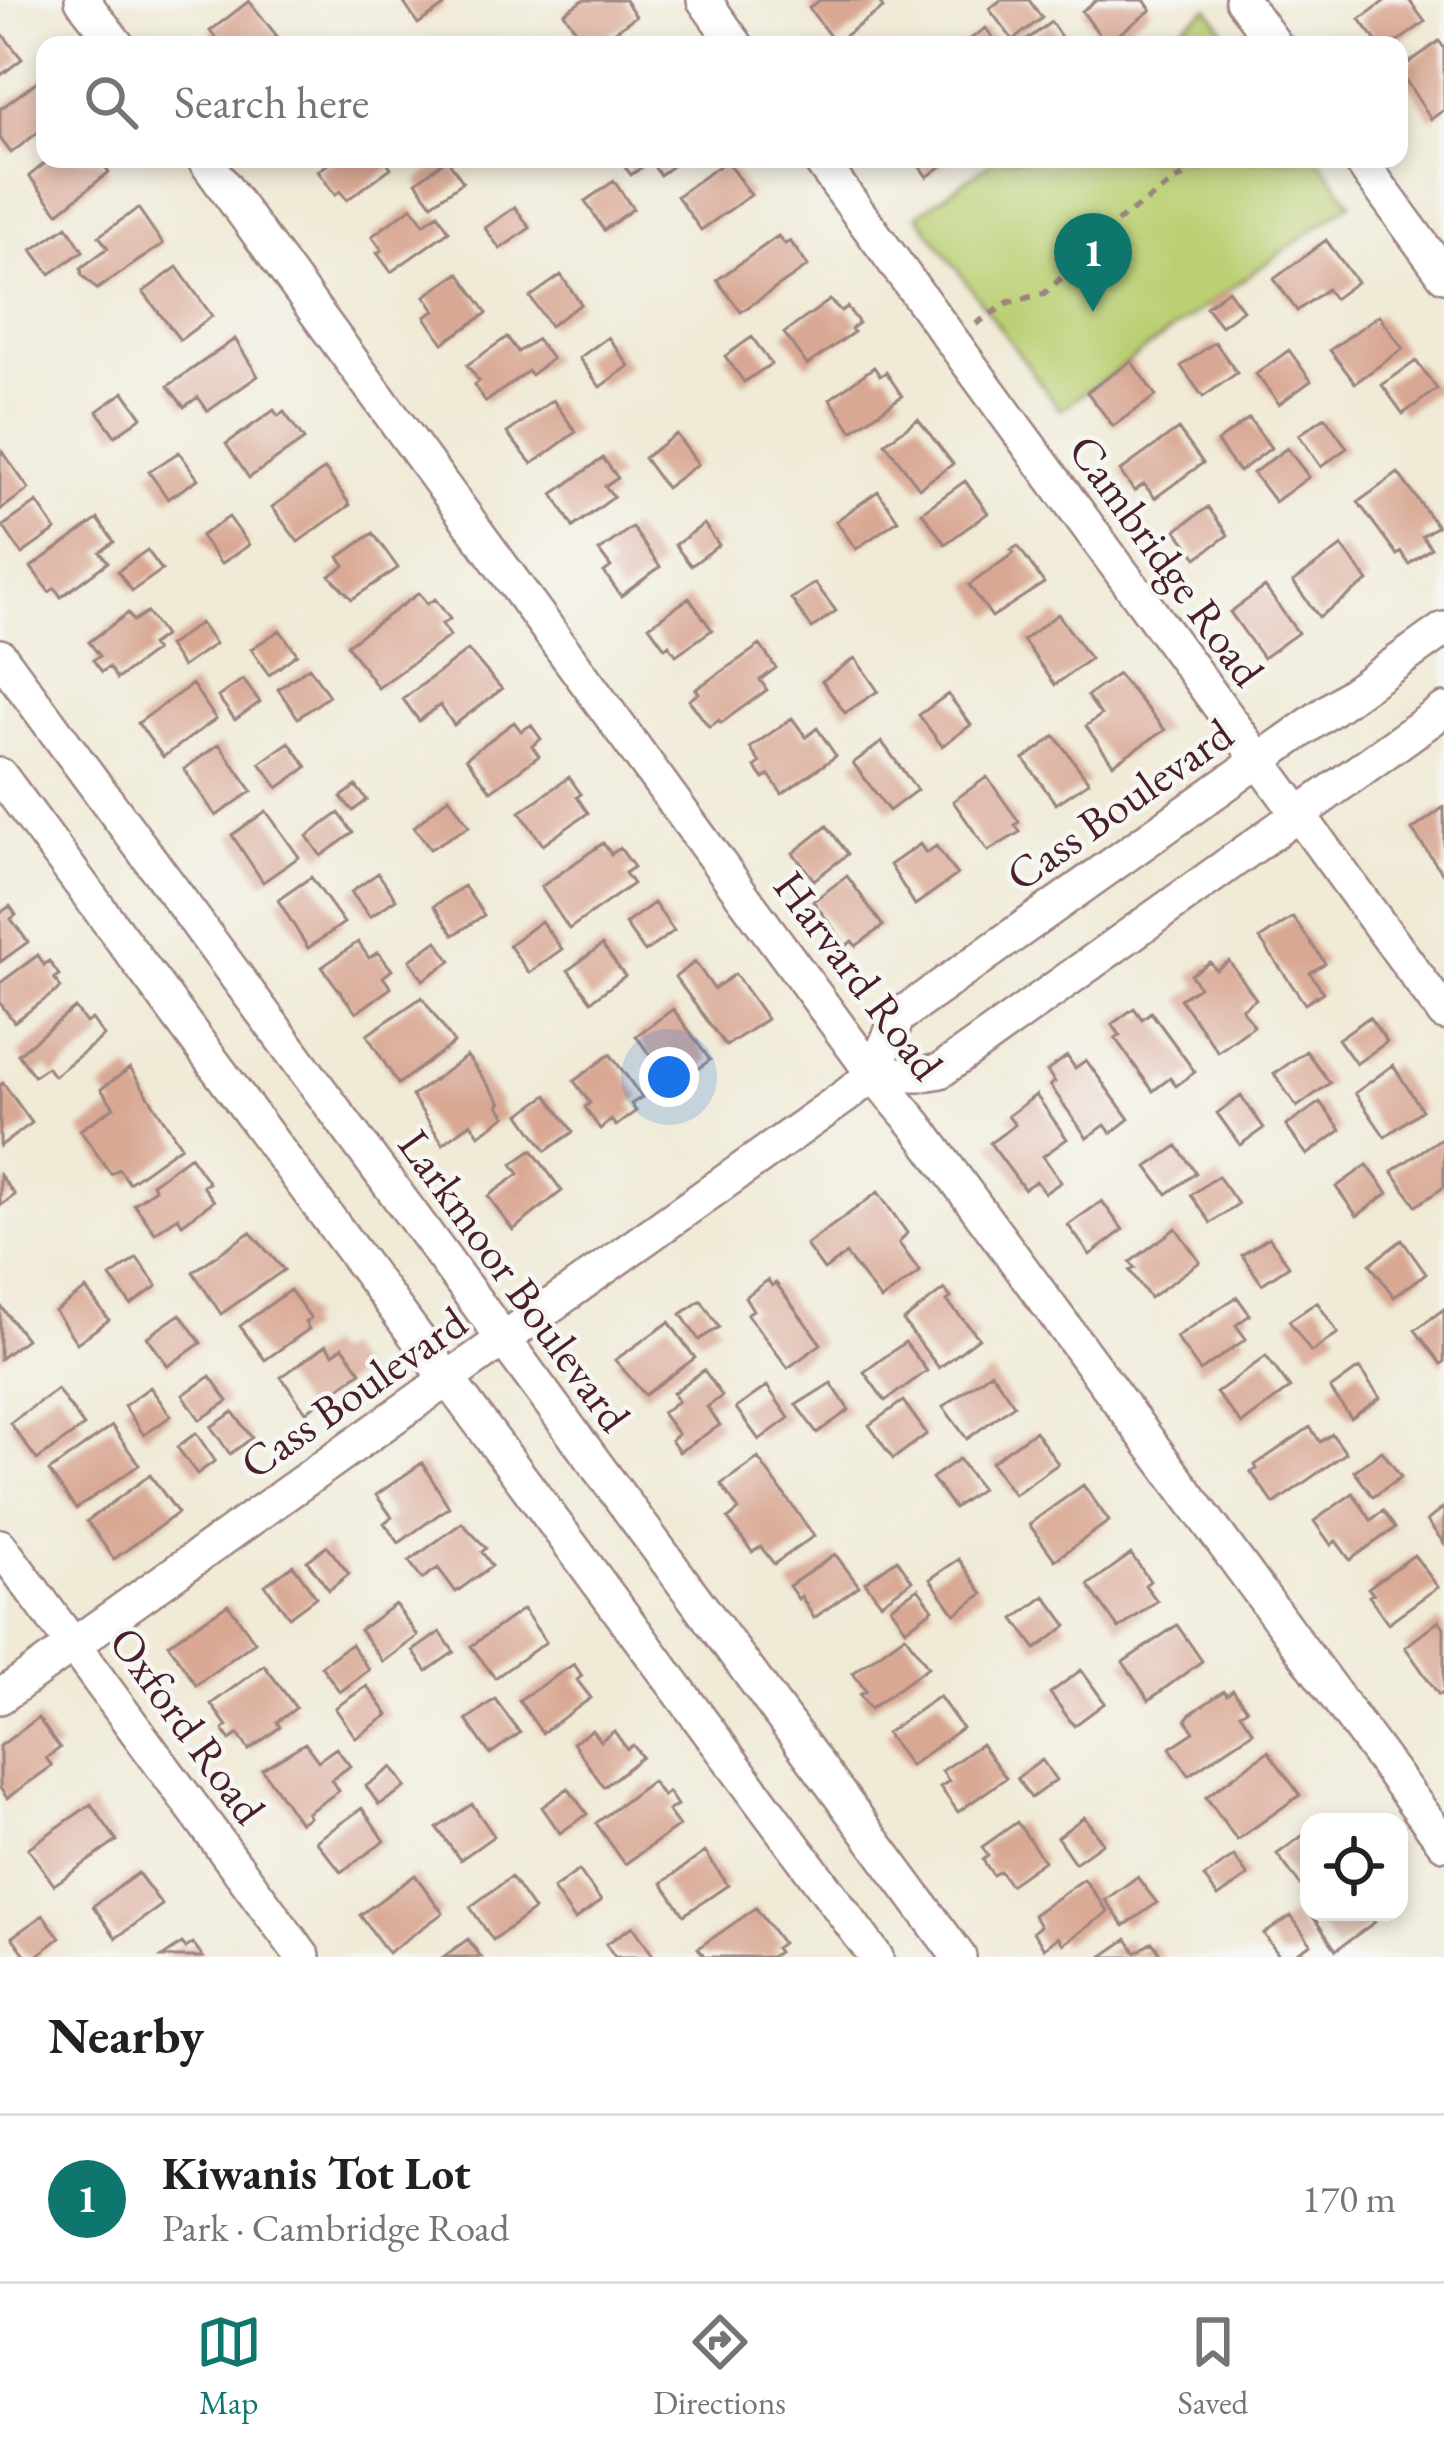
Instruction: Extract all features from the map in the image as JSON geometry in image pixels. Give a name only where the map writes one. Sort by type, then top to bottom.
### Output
[{"type":"street","points":[[82,0],[110,36]]},
{"type":"street","points":[[704,0],[730,36]]},
{"type":"street","points":[[1242,0],[1268,36]]},
{"type":"street","name":"Harvard Road","points":[[211,168],[873,1074],[916,1125],[1444,1843]]},
{"type":"street","name":"Cambridge Road","points":[[826,168],[1444,1013]]},
{"type":"street","points":[[1366,168],[1444,274]]},
{"type":"street","name":"Cass Boulevard","points":[[0,1697],[873,1074],[898,1017],[1444,629]]},
{"type":"street","name":"Larkmoor Boulevard","points":[[0,656],[959,1957]]},
{"type":"street","points":[[873,1074],[918,1076],[940,1071],[1444,710]]},
{"type":"street","points":[[0,775],[876,1957]]},
{"type":"street","name":"Oxford Road","points":[[0,1546],[303,1957]]},
{"type":"path","points":[[968,330],[1010,302],[1044,294],[1082,259],[1089,241],[1195,168]]},
{"type":"green space","points":[[1208,8],[1228,36],[1169,36]]},
{"type":"green space","points":[[983,168],[1326,168],[1351,203],[1060,410],[917,215]]},
{"type":"building","points":[[402,0],[440,0],[444,6],[418,24]]},
{"type":"building","points":[[583,0],[625,0],[636,16],[608,36],[580,36],[564,13]]},
{"type":"building","points":[[820,0],[878,0],[883,8],[845,36],[830,36],[809,8]]},
{"type":"building","points":[[1001,0],[1029,0],[1042,18],[1018,36],[1010,36],[989,9]]},
{"type":"building","points":[[1097,0],[1144,0],[1151,10],[1117,36],[1100,36],[1082,11]]},
{"type":"building","points":[[1386,0],[1409,0],[1425,22],[1406,36],[1372,36],[1360,19]]},
{"type":"building","points":[[249,1],[277,36],[214,36],[210,31]]},
{"type":"building","points":[[1051,22],[1060,36],[1032,36]]},
{"type":"building","points":[[0,31],[22,59],[0,76]]},
{"type":"building","points":[[1439,41],[1444,48],[1444,110],[1431,119],[1408,84],[1408,63]]},
{"type":"building","points":[[36,82],[36,134],[11,153],[0,138],[0,109]]},
{"type":"building","points":[[39,168],[106,168],[109,172],[58,213],[29,176]]},
{"type":"building","points":[[391,168],[347,200],[340,191],[335,195],[318,171]]},
{"type":"building","points":[[435,168],[453,168],[463,182],[432,204],[416,182]]},
{"type":"building","points":[[716,168],[731,168],[751,195],[701,230],[677,196]]},
{"type":"building","points":[[614,181],[633,209],[604,230],[585,201]]},
{"type":"building","points":[[412,207],[424,224],[438,214],[449,231],[391,272],[372,236]]},
{"type":"building","points":[[515,207],[530,228],[500,249],[485,228]]},
{"type":"building","points":[[138,208],[163,244],[97,289],[81,268],[108,248],[99,236]]},
{"type":"building","points":[[67,226],[83,251],[50,274],[32,250]]},
{"type":"building","points":[[778,236],[785,244],[790,241],[808,266],[741,312],[717,280]]},
{"type":"building","points":[[1326,240],[1357,282],[1334,299],[1327,289],[1297,311],[1274,279]]},
{"type":"building","points":[[177,267],[212,316],[180,340],[143,292]]},
{"type":"building","points":[[459,273],[487,313],[443,343],[425,317],[435,311],[425,296]]},
{"type":"building","points":[[561,275],[581,304],[550,326],[530,297]]},
{"type":"building","points":[[1228,290],[1243,310],[1221,326],[1206,307]]},
{"type":"building","points":[[830,300],[841,311],[847,307],[859,323],[851,329],[854,332],[807,365],[784,333]]},
{"type":"building","points":[[1379,315],[1403,349],[1355,383],[1330,350]]},
{"type":"building","points":[[507,337],[518,352],[537,339],[552,359],[486,402],[467,365]]},
{"type":"building","points":[[608,337],[629,366],[600,387],[579,358]]},
{"type":"building","points":[[752,337],[771,364],[744,382],[725,356]]},
{"type":"building","points":[[235,339],[258,376],[208,411],[198,397],[184,407],[168,386]]},
{"type":"building","points":[[1215,342],[1237,373],[1203,397],[1181,366]]},
{"type":"building","points":[[1289,350],[1311,381],[1279,404],[1256,374]]},
{"type":"building","points":[[1131,361],[1156,396],[1113,426],[1087,392]]},
{"type":"building","points":[[1416,361],[1437,389],[1403,414],[1382,385]]},
{"type":"building","points":[[874,367],[880,376],[886,372],[902,396],[852,431],[830,399]]},
{"type":"building","points":[[124,392],[142,417],[115,436],[97,411]]},
{"type":"building","points":[[553,400],[576,432],[532,464],[507,433]]},
{"type":"building","points":[[274,410],[278,416],[284,412],[304,440],[249,478],[226,444]]},
{"type":"building","points":[[1325,417],[1347,448],[1321,467],[1299,435]]},
{"type":"building","points":[[1249,418],[1271,448],[1239,472],[1217,442]]},
{"type":"building","points":[[918,419],[953,464],[919,488],[885,443]]},
{"type":"building","points":[[1178,429],[1203,463],[1155,498],[1144,484],[1134,491],[1120,471]]},
{"type":"building","points":[[676,434],[698,464],[666,488],[644,458]]},
{"type":"building","points":[[1287,448],[1309,477],[1275,502],[1253,473]]},
{"type":"building","points":[[0,449],[29,489],[0,510]]},
{"type":"building","points":[[179,452],[198,479],[168,499],[149,472]]},
{"type":"building","points":[[603,458],[618,478],[605,486],[614,497],[573,527],[553,494]]},
{"type":"building","points":[[325,469],[350,505],[298,542],[272,507]]},
{"type":"building","points":[[1398,473],[1437,526],[1422,536],[1431,548],[1409,564],[1358,502]]},
{"type":"building","points":[[965,481],[988,513],[945,544],[922,512]]},
{"type":"building","points":[[878,491],[898,520],[856,549],[836,521]]},
{"type":"building","points":[[37,502],[56,530],[22,554],[3,526]]},
{"type":"building","points":[[1208,507],[1228,535],[1197,558],[1176,530]]},
{"type":"building","points":[[229,517],[249,545],[221,564],[201,536]]},
{"type":"building","points":[[98,519],[114,542],[100,552],[108,562],[61,597],[55,588],[49,592],[31,567]]},
{"type":"building","points":[[704,524],[719,545],[691,566],[675,545]]},
{"type":"building","points":[[632,527],[660,567],[621,596],[604,572],[611,567],[599,551]]},
{"type":"building","points":[[373,533],[398,568],[352,599],[330,576],[345,565],[339,557]]},
{"type":"building","points":[[1018,546],[1044,583],[992,617],[969,585]]},
{"type":"building","points":[[1342,546],[1368,581],[1319,617],[1293,582]]},
{"type":"building","points":[[147,550],[162,570],[132,591],[118,571]]},
{"type":"building","points":[[815,583],[836,611],[812,628],[791,599]]},
{"type":"building","points":[[1265,587],[1298,633],[1263,658],[1230,612]]},
{"type":"building","points":[[419,593],[427,604],[435,599],[450,619],[442,624],[450,636],[378,688],[347,645]]},
{"type":"building","points":[[689,598],[712,630],[676,655],[649,626]]},
{"type":"building","points":[[147,612],[164,636],[151,645],[155,651],[117,679],[109,667],[102,672],[93,660],[100,656],[89,642],[128,613],[133,621]]},
{"type":"building","points":[[1058,614],[1090,659],[1055,685],[1023,640]]},
{"type":"building","points":[[200,623],[215,644],[182,667],[168,646]]},
{"type":"building","points":[[280,630],[297,654],[269,675],[251,649]]},
{"type":"building","points":[[760,645],[776,668],[760,680],[767,690],[709,727],[689,700],[699,693],[696,689]]},
{"type":"building","points":[[468,650],[502,689],[454,725],[440,705],[419,721],[403,699]]},
{"type":"building","points":[[855,658],[878,691],[845,713],[822,681]]},
{"type":"building","points":[[309,667],[329,696],[298,718],[278,689]]},
{"type":"building","points":[[1118,674],[1165,730],[1113,764],[1086,726],[1101,715],[1087,696]]},
{"type":"building","points":[[243,679],[260,702],[235,720],[218,697]]},
{"type":"building","points":[[192,684],[216,719],[163,757],[138,723]]},
{"type":"building","points":[[948,694],[971,725],[942,746],[919,715]]},
{"type":"building","points":[[792,718],[806,737],[817,728],[836,756],[782,794],[769,775],[764,779],[755,767],[760,763],[750,748]]},
{"type":"building","points":[[514,722],[521,731],[531,725],[541,739],[532,746],[539,756],[491,791],[466,758]]},
{"type":"building","points":[[1055,736],[1089,782],[1056,804],[1024,759]]},
{"type":"building","points":[[289,742],[307,767],[278,788],[260,763]]},
{"type":"building","points":[[882,742],[917,790],[889,811],[853,763]]},
{"type":"building","points":[[219,744],[252,791],[216,816],[184,769]]},
{"type":"building","points":[[569,777],[588,813],[543,845],[520,812]]},
{"type":"building","points":[[987,777],[1019,822],[1015,825],[1020,832],[988,851],[953,801]]},
{"type":"building","points":[[356,786],[367,800],[353,811],[341,797]]},
{"type":"building","points":[[449,797],[469,826],[430,849],[414,827]]},
{"type":"building","points":[[1444,807],[1444,875],[1412,830]]},
{"type":"building","points":[[266,811],[299,857],[263,882],[232,835]]},
{"type":"building","points":[[339,813],[353,833],[321,856],[307,836]]},
{"type":"building","points":[[827,826],[848,854],[814,880],[793,853]]},
{"type":"building","points":[[603,843],[611,854],[620,848],[634,867],[625,873],[633,884],[569,929],[541,887]]},
{"type":"building","points":[[920,844],[926,853],[936,846],[957,875],[915,905],[890,865]]},
{"type":"building","points":[[378,873],[396,899],[370,917],[351,892]]},
{"type":"building","points":[[847,876],[883,926],[856,946],[852,941],[846,946],[813,901]]},
{"type":"building","points":[[311,877],[344,923],[308,948],[278,900]]},
{"type":"building","points":[[464,886],[484,915],[454,935],[434,906]]},
{"type":"building","points":[[654,903],[674,931],[645,952],[625,924]]},
{"type":"building","points":[[10,906],[16,915],[11,919],[28,942],[0,962],[0,913]]},
{"type":"building","points":[[1293,917],[1325,963],[1310,973],[1323,992],[1305,1004],[1260,939]]},
{"type":"building","points":[[541,921],[562,949],[529,973],[509,945]]},
{"type":"building","points":[[437,941],[451,961],[423,980],[410,960]]},
{"type":"building","points":[[358,942],[369,958],[378,952],[392,970],[383,977],[391,988],[356,1013],[322,967]]},
{"type":"building","points":[[602,945],[625,976],[591,1001],[568,970]]},
{"type":"building","points":[[38,955],[59,975],[54,978],[61,988],[14,1022],[0,1003],[0,983]]},
{"type":"building","points":[[1229,961],[1256,999],[1242,1009],[1254,1026],[1218,1052],[1180,999],[1199,987],[1191,975],[1210,962],[1216,970]]},
{"type":"building","points":[[695,962],[714,989],[735,974],[767,1019],[726,1046],[675,977]]},
{"type":"building","points":[[422,997],[454,1043],[398,1084],[367,1035]]},
{"type":"building","points":[[75,1008],[86,1023],[92,1019],[104,1036],[54,1076],[47,1067],[34,1076],[18,1054]]},
{"type":"building","points":[[1134,1008],[1142,1019],[1151,1012],[1195,1072],[1176,1086],[1170,1078],[1153,1091],[1115,1038],[1120,1035],[1112,1024]]},
{"type":"building","points":[[673,1009],[710,1060],[673,1087],[636,1036]]},
{"type":"building","points":[[1369,1017],[1387,1042],[1356,1064],[1338,1039]]},
{"type":"building","points":[[1306,1051],[1330,1083],[1297,1107],[1274,1074]]},
{"type":"building","points":[[610,1054],[642,1097],[631,1104],[636,1111],[616,1126],[611,1120],[600,1129],[574,1081]]},
{"type":"building","points":[[467,1056],[506,1116],[479,1135],[471,1123],[443,1144],[412,1096]]},
{"type":"building","points":[[1067,1056],[1075,1068],[1086,1060],[1129,1119],[1111,1133],[1105,1125],[1087,1138],[1050,1085],[1055,1082],[1047,1071]]},
{"type":"building","points":[[1393,1065],[1422,1110],[1385,1137],[1355,1093]]},
{"type":"building","points":[[130,1068],[181,1146],[129,1183],[119,1169],[111,1174],[80,1130],[114,1107],[101,1089]]},
{"type":"building","points":[[0,1085],[32,1123],[0,1146]]},
{"type":"building","points":[[547,1095],[573,1132],[546,1151],[520,1114]]},
{"type":"building","points":[[1036,1095],[1067,1139],[1043,1156],[1061,1182],[1045,1193],[1036,1181],[1024,1189],[990,1143],[1015,1125],[1008,1116]]},
{"type":"building","points":[[1241,1096],[1264,1128],[1240,1145],[1217,1113]]},
{"type":"building","points":[[1320,1102],[1341,1130],[1307,1155],[1286,1126]]},
{"type":"building","points":[[1440,1139],[1444,1187],[1416,1206],[1392,1171]]},
{"type":"building","points":[[1177,1146],[1196,1173],[1167,1194],[1147,1167]]},
{"type":"building","points":[[532,1150],[562,1191],[513,1230],[488,1196],[519,1174],[512,1164]]},
{"type":"building","points":[[190,1156],[209,1183],[203,1186],[214,1201],[182,1224],[178,1217],[155,1233],[134,1204]]},
{"type":"building","points":[[1367,1165],[1388,1193],[1357,1216],[1336,1187]]},
{"type":"building","points":[[0,1175],[15,1195],[0,1206]]},
{"type":"building","points":[[1218,1176],[1238,1204],[1211,1223],[1191,1195]]},
{"type":"building","points":[[878,1192],[907,1233],[899,1243],[920,1272],[881,1300],[846,1254],[824,1270],[806,1245]]},
{"type":"building","points":[[1102,1201],[1123,1230],[1090,1255],[1068,1225]]},
{"type":"building","points":[[1176,1228],[1200,1262],[1150,1298],[1130,1271],[1135,1268],[1130,1262]]},
{"type":"building","points":[[250,1232],[284,1270],[221,1314],[193,1272]]},
{"type":"building","points":[[1269,1237],[1289,1266],[1262,1284],[1242,1255]]},
{"type":"building","points":[[1402,1240],[1426,1274],[1394,1297],[1370,1264]]},
{"type":"building","points":[[137,1258],[157,1286],[131,1305],[110,1277]]},
{"type":"building","points":[[768,1280],[772,1286],[776,1283],[821,1344],[788,1368],[747,1314],[753,1310],[745,1297]]},
{"type":"building","points":[[86,1289],[109,1320],[77,1343],[55,1311]]},
{"type":"building","points":[[944,1289],[951,1298],[947,1301],[979,1338],[939,1368],[903,1321]]},
{"type":"building","points":[[290,1290],[311,1318],[305,1322],[309,1329],[265,1360],[240,1326]]},
{"type":"building","points":[[1237,1297],[1250,1315],[1236,1325],[1246,1339],[1200,1371],[1176,1337]]},
{"type":"building","points":[[701,1300],[719,1327],[699,1340],[681,1314]]},
{"type":"building","points":[[1317,1302],[1338,1333],[1311,1352],[1289,1321]]},
{"type":"building","points":[[0,1305],[26,1339],[0,1359]]},
{"type":"building","points":[[1444,1309],[1444,1362],[1441,1364],[1415,1330]]},
{"type":"building","points":[[180,1314],[201,1343],[168,1366],[147,1337]]},
{"type":"building","points":[[669,1322],[695,1358],[645,1395],[615,1360]]},
{"type":"building","points":[[905,1342],[927,1371],[885,1401],[864,1372]]},
{"type":"building","points":[[326,1345],[333,1354],[343,1347],[361,1372],[306,1412],[281,1377]]},
{"type":"building","points":[[1266,1356],[1290,1388],[1242,1424],[1216,1393]]},
{"type":"building","points":[[1359,1368],[1380,1398],[1351,1418],[1330,1389]]},
{"type":"building","points":[[704,1370],[722,1396],[707,1407],[720,1425],[679,1452],[671,1440],[678,1434],[662,1413],[678,1401],[673,1393]]},
{"type":"building","points":[[991,1372],[1014,1405],[967,1439],[943,1407]]},
{"type":"building","points":[[210,1376],[228,1401],[200,1420],[183,1395]]},
{"type":"building","points":[[831,1383],[849,1410],[817,1433],[796,1405]]},
{"type":"building","points":[[767,1386],[789,1418],[759,1440],[736,1408]]},
{"type":"building","points":[[150,1387],[171,1416],[144,1435],[124,1406]]},
{"type":"building","points":[[57,1389],[84,1426],[37,1460],[10,1423]]},
{"type":"building","points":[[903,1401],[927,1434],[893,1459],[869,1425]]},
{"type":"building","points":[[233,1412],[252,1438],[230,1454],[211,1427]]},
{"type":"building","points":[[112,1426],[139,1465],[76,1509],[49,1471]]},
{"type":"building","points":[[1310,1427],[1320,1442],[1332,1434],[1346,1453],[1274,1504],[1251,1472]]},
{"type":"building","points":[[1035,1431],[1058,1464],[1014,1495],[991,1462]]},
{"type":"building","points":[[196,1433],[215,1461],[197,1474],[177,1447]]},
{"type":"building","points":[[1382,1451],[1401,1477],[1373,1497],[1354,1471]]},
{"type":"building","points":[[758,1458],[814,1536],[774,1564],[761,1547],[752,1552],[728,1519],[739,1510],[721,1484]]},
{"type":"building","points":[[959,1459],[981,1489],[954,1508],[932,1478]]},
{"type":"building","points":[[422,1463],[449,1507],[399,1543],[384,1523],[392,1517],[376,1495]]},
{"type":"building","points":[[150,1475],[178,1513],[114,1559],[87,1521]]},
{"type":"building","points":[[1083,1485],[1109,1521],[1055,1560],[1029,1524]]},
{"type":"building","points":[[1353,1493],[1371,1520],[1383,1511],[1395,1528],[1350,1560],[1336,1541],[1331,1545],[1314,1521]]},
{"type":"building","points":[[1444,1507],[1444,1543],[1427,1521]]},
{"type":"building","points":[[462,1523],[486,1548],[482,1552],[492,1566],[456,1592],[438,1568],[422,1579],[409,1561]]},
{"type":"building","points":[[327,1546],[349,1574],[329,1590],[307,1561]]},
{"type":"building","points":[[835,1554],[859,1586],[814,1618],[789,1586]]},
{"type":"building","points":[[1131,1554],[1157,1601],[1119,1629],[1088,1585]]},
{"type":"building","points":[[1414,1555],[1438,1587],[1388,1623],[1368,1588]]},
{"type":"building","points":[[897,1559],[912,1581],[881,1603],[865,1582]]},
{"type":"building","points":[[959,1559],[983,1594],[955,1614],[930,1579]]},
{"type":"building","points":[[293,1565],[316,1597],[289,1617],[265,1585]]},
{"type":"building","points":[[918,1588],[933,1609],[906,1629],[891,1607]]},
{"type":"building","points":[[1045,1596],[1067,1626],[1036,1649],[1014,1619]]},
{"type":"building","points":[[228,1604],[255,1642],[196,1685],[168,1644]]},
{"type":"building","points":[[395,1604],[418,1636],[383,1662],[360,1630]]},
{"type":"building","points":[[523,1609],[546,1642],[495,1678],[471,1646]]},
{"type":"building","points":[[1439,1621],[1444,1627],[1444,1692],[1439,1695],[1405,1647]]},
{"type":"building","points":[[1177,1625],[1202,1661],[1149,1700],[1123,1662]]},
{"type":"building","points":[[440,1632],[454,1652],[427,1671],[413,1651]]},
{"type":"building","points":[[905,1635],[928,1667],[870,1709],[860,1695],[866,1691],[853,1673]]},
{"type":"building","points":[[351,1644],[369,1670],[340,1692],[321,1666]]},
{"type":"building","points":[[574,1664],[582,1676],[577,1680],[591,1698],[542,1733],[519,1700]]},
{"type":"building","points":[[264,1665],[296,1708],[249,1750],[238,1734],[230,1740],[223,1730],[227,1726],[211,1704]]},
{"type":"building","points":[[1081,1670],[1105,1703],[1074,1726],[1050,1693]]},
{"type":"building","points":[[367,1686],[388,1715],[356,1738],[335,1708]]},
{"type":"building","points":[[1233,1690],[1247,1709],[1240,1713],[1253,1732],[1189,1775],[1170,1748],[1194,1732],[1186,1720],[1189,1715]]},
{"type":"building","points":[[939,1696],[962,1728],[910,1766],[886,1733]]},
{"type":"building","points":[[495,1699],[520,1733],[490,1754],[466,1720]]},
{"type":"building","points":[[38,1718],[60,1748],[46,1758],[52,1766],[7,1798],[0,1788],[0,1746]]},
{"type":"building","points":[[592,1730],[600,1741],[614,1731],[627,1749],[633,1745],[642,1757],[604,1787],[573,1743]]},
{"type":"building","points":[[305,1743],[318,1761],[336,1748],[350,1766],[331,1780],[339,1791],[300,1823],[262,1769]]},
{"type":"building","points":[[981,1744],[1006,1778],[958,1812],[940,1787],[949,1781],[942,1771]]},
{"type":"building","points":[[1268,1751],[1300,1795],[1237,1840],[1206,1797]]},
{"type":"building","points":[[1042,1760],[1056,1780],[1031,1798],[1017,1778]]},
{"type":"building","points":[[392,1767],[406,1787],[379,1805],[366,1786]]},
{"type":"building","points":[[652,1781],[677,1805],[668,1811],[679,1826],[625,1864],[596,1823]]},
{"type":"building","points":[[568,1788],[587,1814],[560,1833],[542,1807]]},
{"type":"building","points":[[91,1804],[117,1841],[54,1885],[28,1848]]},
{"type":"building","points":[[472,1804],[494,1836],[460,1860],[437,1828]]},
{"type":"building","points":[[362,1808],[385,1841],[341,1872],[316,1841]]},
{"type":"building","points":[[1084,1817],[1103,1843],[1075,1863],[1057,1837]]},
{"type":"building","points":[[1017,1822],[1044,1861],[1010,1885],[1000,1871],[993,1875],[983,1860],[988,1856],[982,1847]]},
{"type":"building","points":[[1300,1837],[1300,1885],[1277,1854]]},
{"type":"building","points":[[705,1852],[728,1885],[684,1915],[662,1883]]},
{"type":"building","points":[[1234,1856],[1248,1876],[1218,1897],[1204,1877]]},
{"type":"building","points":[[579,1870],[601,1901],[575,1920],[553,1889]]},
{"type":"building","points":[[138,1873],[162,1905],[116,1938],[93,1906]]},
{"type":"building","points":[[415,1875],[443,1913],[388,1953],[360,1915]]},
{"type":"building","points":[[511,1877],[534,1910],[493,1940],[470,1907]]},
{"type":"building","points":[[1137,1877],[1157,1903],[1124,1926],[1105,1900]]},
{"type":"building","points":[[1084,1879],[1108,1912],[1063,1944],[1058,1937],[1044,1948],[1033,1932],[1040,1926],[1033,1915]]},
{"type":"building","points":[[756,1908],[782,1943],[775,1948],[778,1952],[771,1957],[705,1957],[698,1948]]},
{"type":"building","points":[[43,1915],[60,1938],[35,1957],[27,1957],[12,1937]]},
{"type":"building","points":[[1291,1916],[1311,1944],[1291,1957],[1280,1957],[1264,1934]]},
{"type":"building","points":[[1316,1921],[1374,1921],[1375,1922],[1336,1950]]},
{"type":"building","points":[[633,1926],[654,1957],[615,1957],[606,1944]]},
{"type":"building","points":[[468,1939],[481,1957],[443,1957]]},
{"type":"building","points":[[1127,1939],[1136,1953],[1152,1942],[1163,1957],[1101,1957]]},
{"type":"building","points":[[182,1943],[186,1948],[193,1943],[203,1957],[162,1957]]},
{"type":"place","name":"Kiwanis Tot Lot","points":[[1093,312]]}]
